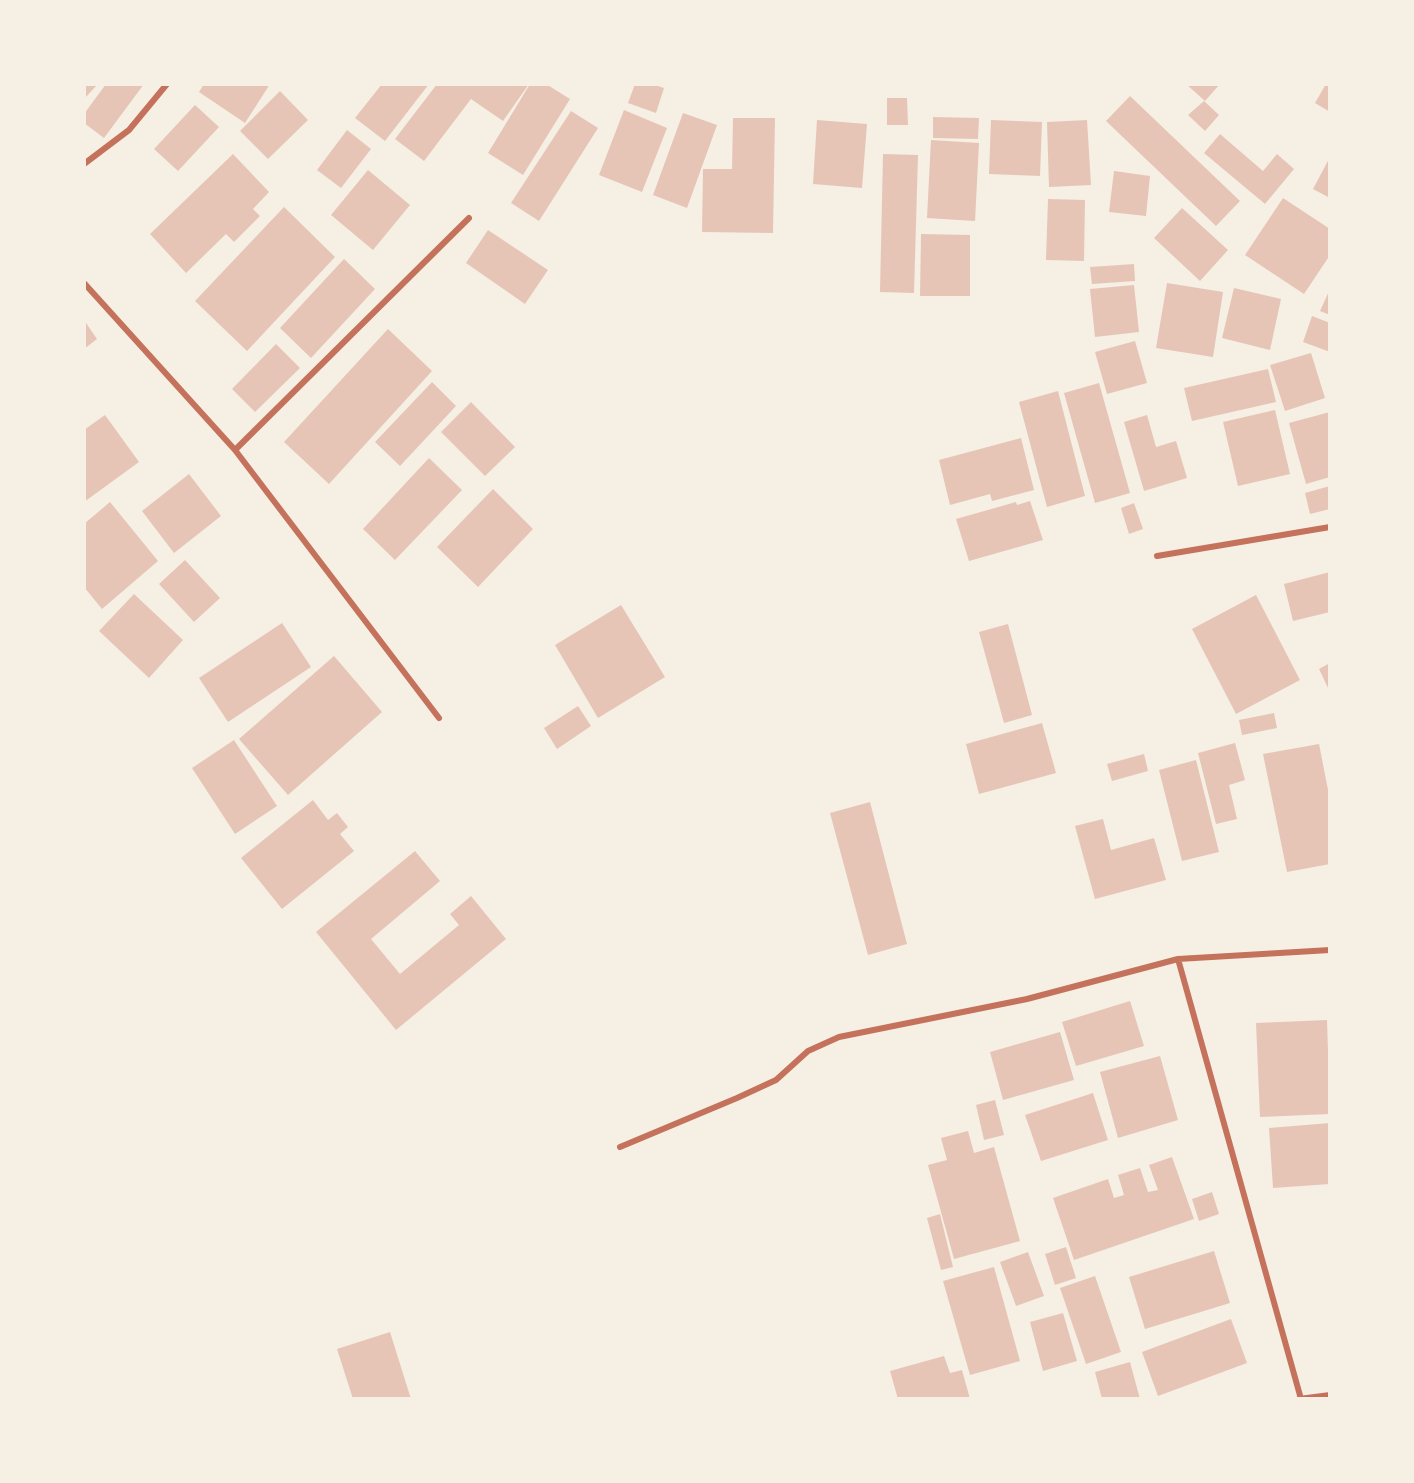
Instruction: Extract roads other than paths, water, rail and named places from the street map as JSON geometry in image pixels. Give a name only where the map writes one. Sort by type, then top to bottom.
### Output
[{"type":"street","points":[[84,164],[129,130],[167,84]]},
{"type":"street","points":[[235,450],[469,218]]},
{"type":"street","points":[[84,283],[235,450],[439,718]]},
{"type":"street","points":[[1156,556],[1330,527]]},
{"type":"street","points":[[620,1147],[776,1080],[808,1051],[839,1037],[1027,999],[1178,959],[1330,950]]},
{"type":"street","points":[[1178,959],[1300,1399],[1330,1395]]}]
